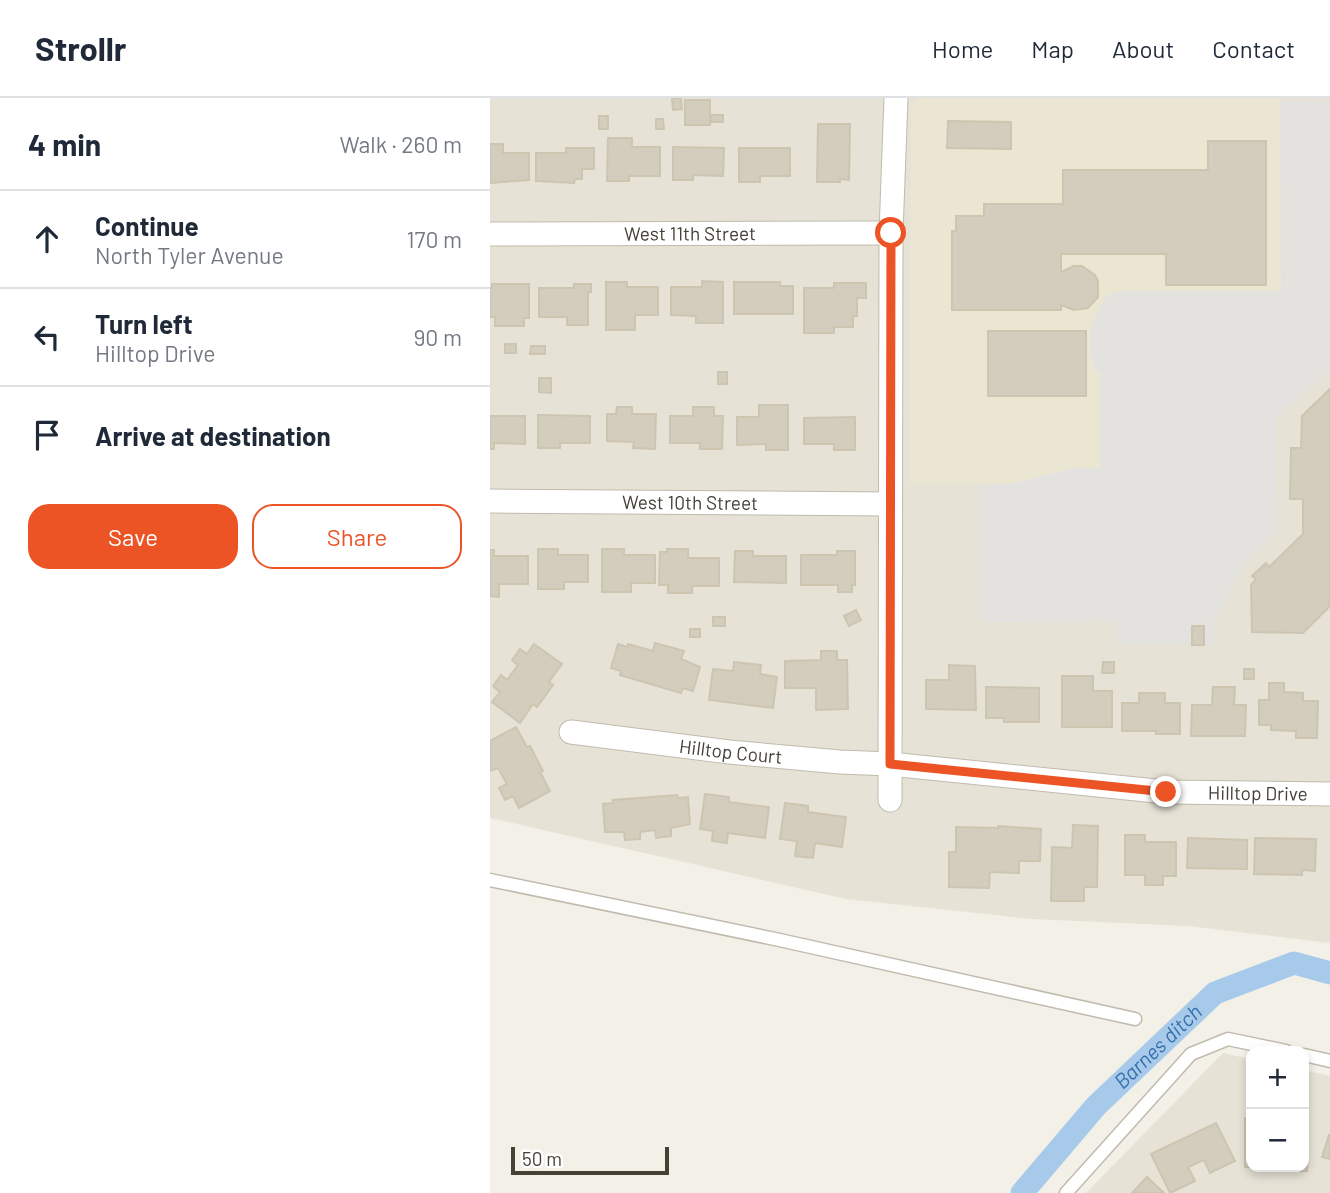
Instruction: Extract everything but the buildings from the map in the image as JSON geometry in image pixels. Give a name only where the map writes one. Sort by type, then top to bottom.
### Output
[{"type":"street","points":[[890,800],[891,233],[896,98]]},
{"type":"street","name":"West 11th Street","points":[[490,234],[891,233]]},
{"type":"street","name":"West 10th Street","points":[[490,502],[890,504]]},
{"type":"street","name":"Hilltop Court","points":[[571,732],[729,752],[890,764]]},
{"type":"street","name":"Hilltop Drive","points":[[890,764],[1166,792],[1330,794]]},
{"type":"lane","points":[[490,880],[775,939],[1135,1020]]},
{"type":"lane","points":[[1066,1193],[1191,1054],[1228,1039],[1262,1046]]},
{"type":"lane","points":[[1309,1056],[1330,1061]]},
{"type":"shaded area","points":[[490,98],[1330,98],[1330,943],[1189,926],[1032,919],[846,899],[490,818]]},
{"type":"shaded area","points":[[917,98],[1280,98],[1281,291],[1121,291],[1095,368],[1100,374],[1100,468],[1073,468],[1009,484],[910,484],[911,111]]},
{"type":"shaded area","points":[[1280,101],[1330,102],[1330,369],[1276,418],[1275,535],[1245,561],[1215,618],[1214,645],[1118,644],[1118,621],[979,622],[978,484],[1009,484],[1073,468],[1100,468],[1100,375],[1091,357],[1090,328],[1108,295],[1121,291],[1281,291]]},
{"type":"shaded area","points":[[1223,1053],[1246,1058],[1246,1172],[1309,1172],[1309,1071],[1330,1076],[1330,1193],[1086,1193]]},
{"type":"waterway","name":"Barnes ditch","points":[[1022,1193],[1096,1106],[1215,993],[1294,963],[1330,973]]},
{"type":"route","points":[[891,233],[890,764],[1166,792]]}]
